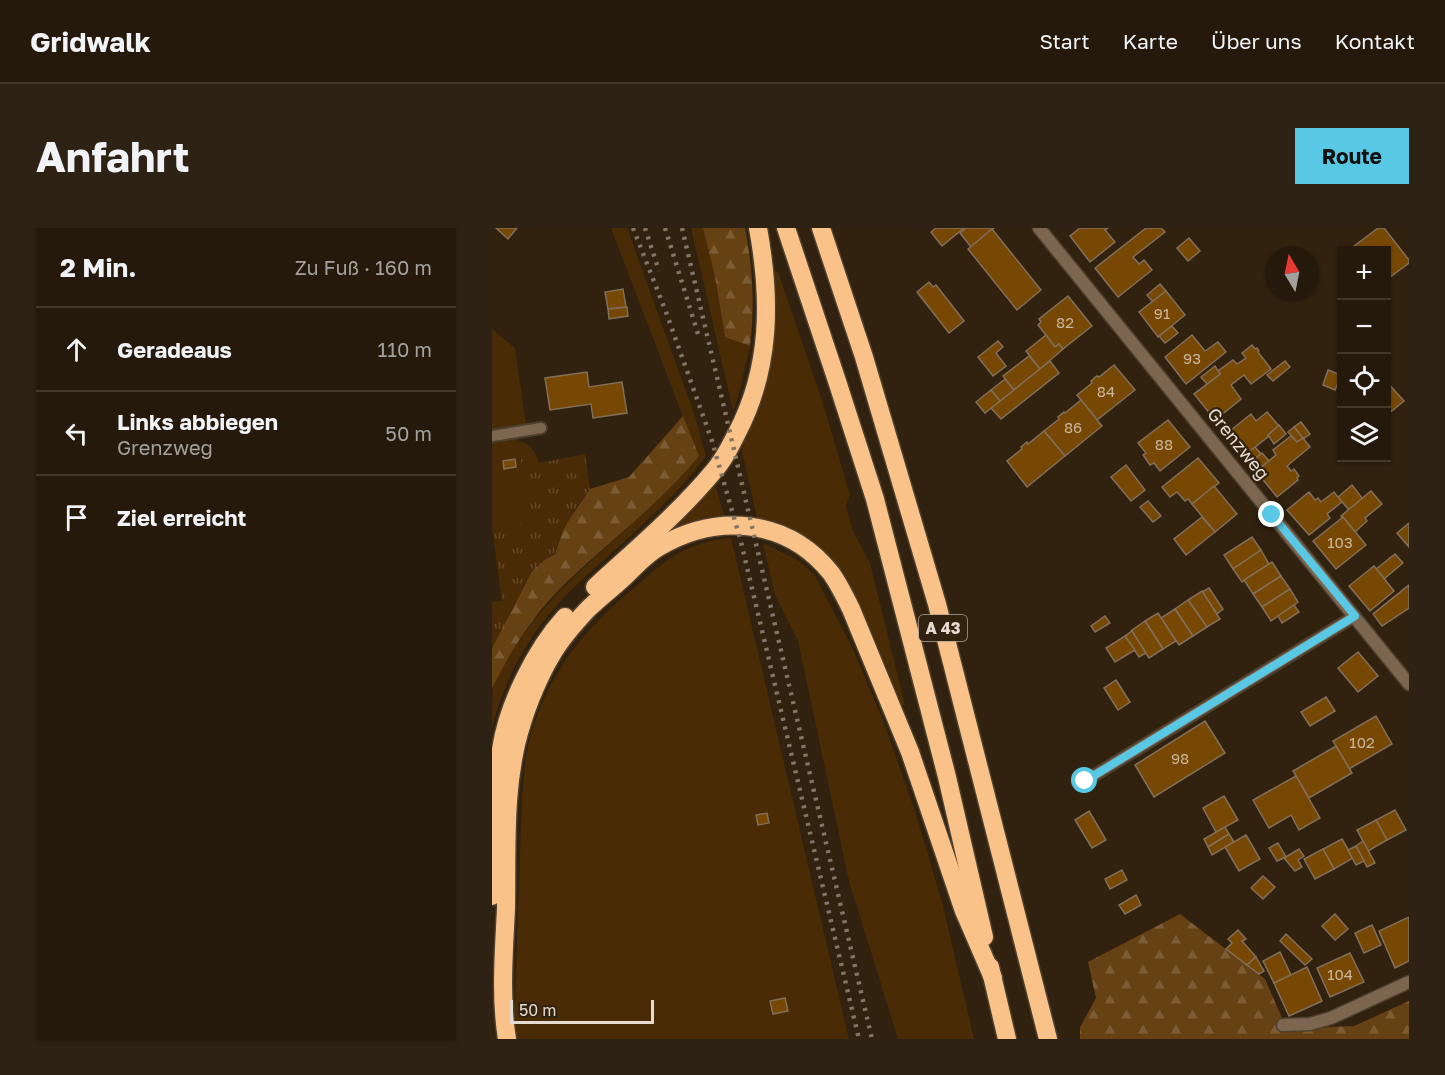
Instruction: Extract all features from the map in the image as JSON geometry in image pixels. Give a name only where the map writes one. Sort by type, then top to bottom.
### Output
[{"type":"highway","points":[[492,896],[497,775],[501,746],[517,698],[537,656],[560,622],[580,601],[666,521],[714,471],[727,452],[748,409],[760,369],[766,321],[765,274],[758,228]]},
{"type":"highway","name":"A 43","points":[[786,228],[874,499],[947,777],[1007,1039]]},
{"type":"highway","name":"A 43","points":[[821,228],[864,357],[937,604],[1048,1039]]},
{"type":"highway","points":[[507,1039],[504,1019],[504,950],[510,784],[517,741],[531,698],[550,657],[588,609],[657,548],[684,535],[714,526],[754,527],[774,532],[794,542],[814,557],[830,572],[840,587],[906,742],[964,911],[993,978]]},
{"type":"street","name":"Grenzweg","points":[[1040,228],[1409,684]]},
{"type":"street","points":[[1283,1025],[1310,1024],[1331,1018],[1409,982]]},
{"type":"lane","points":[[492,436],[541,428]]},
{"type":"lane","points":[[1085,781],[1355,616]]},
{"type":"green space","points":[[611,228],[627,228],[695,416],[706,456],[670,498],[568,594],[539,627],[511,675],[492,727],[493,686],[530,625],[576,575],[676,482],[698,456]]},
{"type":"green space","points":[[691,228],[703,228],[715,277],[725,337],[750,346],[733,411]]},
{"type":"green space","points":[[703,228],[745,228],[752,287],[750,346],[725,337],[715,277]]},
{"type":"green space","points":[[776,271],[822,400],[850,495],[846,506],[853,531],[870,563],[905,705],[902,705],[875,639],[855,598],[790,530],[757,518],[741,447],[753,423],[769,368],[777,314],[774,272]]},
{"type":"green space","points":[[492,329],[515,348],[526,425],[518,441],[530,522],[492,527]]},
{"type":"green space","points":[[683,416],[699,456],[665,493],[553,596],[535,617],[492,688],[492,648],[532,571],[555,554],[563,530],[590,489],[629,477]]},
{"type":"green space","points":[[518,441],[532,449],[539,463],[585,454],[590,489],[569,519],[555,554],[532,571],[492,648],[492,602],[502,601],[492,527],[529,522]]},
{"type":"green space","points":[[715,484],[724,515],[704,518],[671,528]]},
{"type":"green space","points":[[731,538],[849,1039],[515,1039],[511,1018],[515,1000],[525,765],[531,734],[548,690],[571,652],[585,635],[657,568],[689,548],[702,543]]},
{"type":"green space","points":[[763,543],[797,560],[814,574],[852,647],[884,723],[915,811],[942,902],[974,1039],[898,1039],[849,881],[798,641],[775,595]]},
{"type":"green space","points":[[1180,914],[1265,979],[1283,1020],[1277,1023],[1286,1029],[1303,1031],[1354,1026],[1409,1001],[1409,1039],[1080,1039],[1080,1027],[1096,998],[1088,962]]},
{"type":"building","points":[[496,228],[517,228],[508,239]]},
{"type":"building","points":[[936,228],[964,228],[942,246],[931,232]]},
{"type":"building","points":[[966,228],[994,228],[971,247],[960,233]]},
{"type":"building","points":[[1080,228],[1108,228],[1105,230],[1115,242],[1090,262],[1070,236]]},
{"type":"building","points":[[1146,228],[1161,228],[1165,232],[1133,257],[1139,264],[1144,260],[1152,270],[1118,297],[1095,268]]},
{"type":"building","points":[[1378,228],[1384,228],[1409,263],[1391,276],[1391,246],[1354,246]]},
{"type":"building","points":[[992,229],[1041,290],[1017,310],[968,249]]},
{"type":"building","points":[[1189,238],[1200,251],[1188,261],[1177,248]]},
{"type":"building","points":[[929,282],[933,287],[936,285],[964,321],[949,333],[917,292]]},
{"type":"building","points":[[1160,284],[1166,291],[1153,302],[1147,295]]},
{"type":"building","points":[[623,289],[626,307],[608,309],[605,292]]},
{"type":"building","points":[[1166,291],[1185,315],[1158,337],[1139,312]]},
{"type":"building","points":[[1068,296],[1092,326],[1063,349],[1059,344],[1055,347],[1038,325],[1041,322],[1039,319]]},
{"type":"building","points":[[627,307],[628,316],[609,319],[608,309]]},
{"type":"building","points":[[1172,326],[1178,333],[1165,343],[1159,336]]},
{"type":"building","points":[[1046,335],[1055,347],[1059,344],[1063,349],[1040,369],[1026,351]]},
{"type":"building","points":[[1192,335],[1205,351],[1218,342],[1226,352],[1186,384],[1165,357]]},
{"type":"building","points":[[998,341],[1003,347],[996,353],[1006,366],[993,376],[978,357]]},
{"type":"building","points":[[1252,345],[1255,349],[1257,348],[1271,369],[1251,384],[1244,375],[1231,385],[1241,399],[1215,420],[1194,394],[1220,374],[1218,371],[1233,360],[1237,364],[1246,358],[1242,353]]},
{"type":"building","points":[[1029,356],[1040,369],[1014,390],[1003,376]]},
{"type":"building","points":[[1050,361],[1059,373],[1001,419],[991,408]]},
{"type":"building","points":[[1285,361],[1290,367],[1273,381],[1267,375]]},
{"type":"building","points":[[1114,365],[1135,390],[1097,420],[1077,395],[1097,376],[1099,377]]},
{"type":"building","points":[[1215,366],[1220,374],[1207,384],[1201,377]]},
{"type":"building","points":[[1328,370],[1337,373],[1335,390],[1323,385]]},
{"type":"building","points":[[587,372],[589,387],[622,382],[627,413],[593,418],[591,404],[550,410],[545,378]]},
{"type":"building","points":[[1005,379],[1014,390],[1000,401],[991,390]]},
{"type":"building","points":[[1391,387],[1404,401],[1391,412]]},
{"type":"building","points":[[991,390],[1000,401],[985,413],[976,402]]},
{"type":"building","points":[[1081,400],[1102,426],[1065,456],[1044,431]]},
{"type":"building","points":[[1267,412],[1279,426],[1244,456],[1226,434],[1251,414],[1256,421]]},
{"type":"building","points":[[1168,420],[1190,447],[1160,471],[1154,463],[1150,465],[1143,455],[1146,453],[1138,443]]},
{"type":"building","points":[[1301,422],[1310,434],[1303,439],[1294,427]]},
{"type":"building","points":[[1279,425],[1286,434],[1274,444],[1268,435]]},
{"type":"building","points":[[1294,427],[1303,438],[1297,442],[1288,432]]},
{"type":"building","points":[[1044,431],[1065,456],[1027,487],[1007,461],[1027,442],[1028,444]]},
{"type":"building","points":[[1291,436],[1297,442],[1303,438],[1310,447],[1287,466],[1291,471],[1294,469],[1299,476],[1298,480],[1277,497],[1256,471],[1276,455],[1273,450]]},
{"type":"building","points":[[1255,447],[1261,454],[1250,463],[1244,456]]},
{"type":"building","points":[[1262,453],[1269,461],[1256,471],[1250,463]]},
{"type":"building","points":[[1198,458],[1219,483],[1192,504],[1188,499],[1185,501],[1177,492],[1170,497],[1162,487]]},
{"type":"building","points":[[515,459],[516,467],[504,469],[503,461]]},
{"type":"building","points":[[1126,465],[1145,490],[1131,501],[1111,477]]},
{"type":"building","points":[[1352,485],[1363,499],[1349,510],[1338,497]]},
{"type":"building","points":[[1214,486],[1237,514],[1215,532],[1192,504]]},
{"type":"building","points":[[1371,491],[1382,504],[1365,518],[1367,521],[1355,532],[1341,516]]},
{"type":"building","points":[[1309,492],[1315,500],[1318,498],[1321,502],[1334,492],[1342,502],[1327,514],[1330,518],[1309,535],[1287,510]]},
{"type":"building","points":[[1148,501],[1161,516],[1153,522],[1140,507]]},
{"type":"building","points":[[1202,517],[1215,532],[1186,555],[1174,539]]},
{"type":"building","points":[[1343,517],[1366,545],[1336,569],[1313,541]]},
{"type":"building","points":[[1409,523],[1409,547],[1397,533]]},
{"type":"building","points":[[1252,537],[1261,550],[1233,569],[1224,555]]},
{"type":"building","points":[[1261,550],[1269,564],[1242,582],[1233,569]]},
{"type":"building","points":[[1395,554],[1403,563],[1384,579],[1376,569]]},
{"type":"building","points":[[1272,562],[1281,576],[1253,594],[1244,580]]},
{"type":"building","points":[[1374,566],[1394,591],[1370,611],[1349,586]]},
{"type":"building","points":[[1281,576],[1290,589],[1262,607],[1253,594]]},
{"type":"building","points":[[1409,585],[1409,608],[1382,626],[1373,614]]},
{"type":"building","points":[[1209,588],[1223,609],[1217,614],[1202,592]]},
{"type":"building","points":[[1290,589],[1298,602],[1271,621],[1262,607]]},
{"type":"building","points":[[1202,591],[1220,619],[1207,627],[1188,600]]},
{"type":"building","points":[[1188,600],[1207,627],[1193,636],[1175,609]]},
{"type":"building","points":[[1294,605],[1299,612],[1282,623],[1278,616]]},
{"type":"building","points":[[1175,609],[1193,636],[1179,645],[1161,618]]},
{"type":"building","points":[[1158,613],[1176,641],[1163,649],[1145,621]]},
{"type":"building","points":[[1105,616],[1110,623],[1095,632],[1091,626]]},
{"type":"building","points":[[1145,621],[1163,649],[1149,658],[1131,631]]},
{"type":"building","points":[[1132,631],[1146,653],[1139,657],[1125,636]]},
{"type":"building","points":[[1125,636],[1135,650],[1115,662],[1106,648]]},
{"type":"building","points":[[1358,652],[1378,676],[1358,692],[1338,668]]},
{"type":"building","points":[[1116,680],[1130,702],[1118,710],[1104,688]]},
{"type":"building","points":[[1326,697],[1335,711],[1310,726],[1301,712]]},
{"type":"building","points":[[1376,716],[1392,744],[1349,769],[1333,741]]},
{"type":"building","points":[[1205,721],[1225,753],[1154,797],[1135,765]]},
{"type":"building","points":[[1336,746],[1352,773],[1309,798],[1293,771]]},
{"type":"building","points":[[1296,776],[1320,818],[1299,830],[1291,815],[1269,828],[1253,800]]},
{"type":"building","points":[[1224,796],[1238,820],[1216,832],[1203,808]]},
{"type":"building","points":[[1395,810],[1406,830],[1387,840],[1376,820]]},
{"type":"building","points":[[1089,811],[1106,840],[1092,848],[1075,820]]},
{"type":"building","points":[[767,813],[769,823],[758,825],[756,815]]},
{"type":"building","points":[[1376,820],[1387,840],[1368,851],[1357,830]]},
{"type":"building","points":[[1225,827],[1229,834],[1208,847],[1204,839]]},
{"type":"building","points":[[1229,834],[1234,842],[1212,855],[1208,847]]},
{"type":"building","points":[[1246,835],[1260,859],[1239,871],[1225,847]]},
{"type":"building","points":[[1342,839],[1353,858],[1334,869],[1323,849]]},
{"type":"building","points":[[1363,841],[1375,863],[1367,867],[1356,846]]},
{"type":"building","points":[[1278,843],[1286,857],[1277,861],[1269,848]]},
{"type":"building","points":[[1356,846],[1364,861],[1356,865],[1348,850]]},
{"type":"building","points":[[1299,849],[1304,856],[1298,860],[1302,867],[1295,871],[1284,858]]},
{"type":"building","points":[[1323,849],[1334,869],[1315,879],[1304,859]]},
{"type":"building","points":[[1122,870],[1127,880],[1110,889],[1105,879]]},
{"type":"building","points":[[1263,876],[1275,887],[1263,899],[1251,888]]},
{"type":"building","points":[[1136,895],[1141,905],[1125,914],[1119,905]]},
{"type":"building","points":[[1335,914],[1348,929],[1335,940],[1322,926]]},
{"type":"building","points":[[1409,917],[1409,961],[1395,968],[1379,931]]},
{"type":"building","points":[[1372,925],[1381,945],[1364,953],[1355,933]]},
{"type":"building","points":[[1238,930],[1246,939],[1242,941],[1256,957],[1247,965],[1226,949],[1232,943],[1228,939]]},
{"type":"building","points":[[1286,934],[1312,959],[1305,965],[1280,941]]},
{"type":"building","points":[[1280,952],[1291,975],[1274,983],[1263,961]]},
{"type":"building","points":[[1350,953],[1364,982],[1330,997],[1317,968]]},
{"type":"building","points":[[1256,957],[1264,971],[1259,974],[1247,965]]},
{"type":"building","points":[[1307,967],[1322,1001],[1289,1016],[1274,983]]},
{"type":"building","points":[[785,998],[788,1011],[773,1014],[770,1001]]},
{"type":"railway","points":[[633,228],[712,441],[741,542],[859,1039]]},
{"type":"railway","points":[[645,228],[659,271]]},
{"type":"railway","points":[[665,228],[698,334]]},
{"type":"railway","points":[[682,228],[872,1039]]},
{"type":"route","points":[[1085,781],[1355,616],[1272,515]]}]
